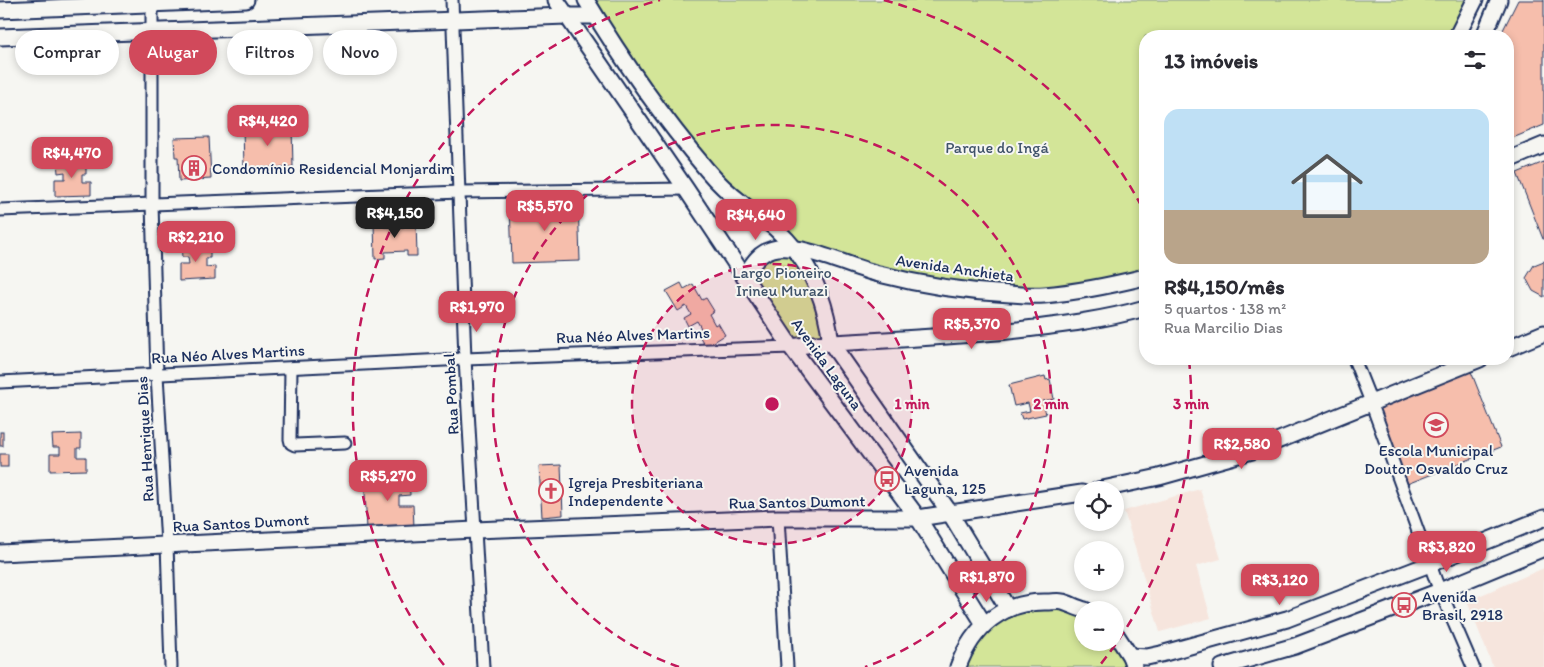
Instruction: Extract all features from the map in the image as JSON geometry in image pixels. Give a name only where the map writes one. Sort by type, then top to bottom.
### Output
[{"type":"main road","points":[[0,10],[152,2],[246,0]]},
{"type":"main road","name":"Avenida Laguna","points":[[556,0],[686,189],[791,347],[918,518],[984,624]]},
{"type":"main road","name":"Avenida Laguna","points":[[586,0],[595,16],[675,131],[709,173],[742,204],[779,232],[807,266],[821,294],[829,322],[832,343],[950,513],[1008,609]]},
{"type":"main road","points":[[1460,30],[1475,0]]},
{"type":"main road","points":[[1486,30],[1499,0]]},
{"type":"main road","points":[[179,30],[595,16]]},
{"type":"main road","points":[[0,37],[129,32]]},
{"type":"main road","points":[[1514,158],[1544,145]]},
{"type":"main road","points":[[744,277],[756,258],[773,249],[793,248]]},
{"type":"main road","name":"Avenida Anchieta","points":[[793,248],[878,274],[931,285],[986,293],[1043,296],[1104,287],[1139,278]]},
{"type":"main road","name":"Rua Néo Alves Martins","points":[[791,347],[956,336],[1046,327],[1120,315],[1139,310]]},
{"type":"main road","points":[[1514,346],[1544,333]]},
{"type":"main road","points":[[1124,484],[1159,477],[1252,451],[1465,365]]},
{"type":"main road","name":"Rua Santos Dumont","points":[[0,553],[475,530],[778,518],[918,518],[1074,494]]},
{"type":"main road","points":[[1124,648],[1132,661],[1287,619],[1544,518]]},
{"type":"main road","points":[[1222,667],[1295,646],[1440,591],[1544,548]]},
{"type":"main road","points":[[958,667],[963,652],[972,637],[991,618],[1008,609],[1032,602],[1062,602],[1074,606]]},
{"type":"street","name":"Rua Pombal","points":[[452,0],[465,359],[483,667]]},
{"type":"street","name":"Rua Henrique Dias","points":[[152,2],[152,30]]},
{"type":"street","name":"Rua Henrique Dias","points":[[152,75],[152,204],[157,375],[167,544],[171,667]]},
{"type":"street","points":[[0,210],[460,192],[686,189]]},
{"type":"street","name":"Rua Néo Alves Martins","points":[[0,382],[465,359],[791,347]]},
{"type":"street","points":[[1356,365],[1440,591],[1473,667]]},
{"type":"street","points":[[291,368],[291,443],[295,445],[345,443]]},
{"type":"street","points":[[778,518],[787,667]]},
{"type":"shaded area","points":[[1200,489],[1221,559],[1196,566],[1211,618],[1160,632],[1124,511]]},
{"type":"shaded area","points":[[1544,568],[1544,667],[1493,667],[1467,601]]},
{"type":"green space","name":"Parque do Ingá","points":[[586,0],[1470,0],[1456,30],[1139,30],[1139,278],[1105,287],[986,293],[794,249],[831,343],[791,347],[744,277],[756,258],[792,248],[709,173]]},
{"type":"green space","points":[[1032,602],[1074,609],[1074,651],[1122,651],[1134,667],[958,667],[972,637]]},
{"type":"building","points":[[1518,0],[1544,0],[1544,125],[1514,138],[1514,30],[1503,30]]},
{"type":"building","points":[[292,126],[293,167],[244,168],[243,127]]},
{"type":"building","name":"Condomínio Residencial Monjardim","points":[[209,137],[211,179],[179,181],[178,157],[175,157],[174,138]]},
{"type":"building","points":[[86,160],[86,174],[82,174],[82,182],[91,182],[91,195],[55,196],[55,179],[65,179],[65,172],[58,173],[57,161]]},
{"type":"building","points":[[1544,162],[1544,239],[1543,239],[1517,173]]},
{"type":"building","points":[[578,201],[580,261],[512,263],[510,203]]},
{"type":"building","points":[[416,221],[417,256],[407,256],[407,251],[385,252],[385,258],[375,259],[374,223],[384,223],[384,227],[404,227],[404,222]]},
{"type":"building","points":[[210,244],[210,258],[206,258],[206,267],[215,266],[215,279],[179,281],[179,264],[189,264],[188,257],[182,257],[181,245]]},
{"type":"building","points":[[1544,261],[1544,297],[1533,291],[1526,278],[1534,265]]},
{"type":"building","points":[[681,283],[684,289],[693,284],[702,300],[706,298],[714,311],[709,314],[715,325],[718,323],[725,335],[706,347],[696,331],[701,328],[697,321],[688,326],[684,318],[691,314],[686,306],[678,311],[666,291]]},
{"type":"building","name":"Escola Municipal Doutor Osvaldo Cruz","points":[[1468,365],[1501,447],[1402,486],[1371,402]]},
{"type":"building","points":[[1045,376],[1046,380],[1050,379],[1054,399],[1043,401],[1046,414],[1022,419],[1020,413],[1030,411],[1028,403],[1014,406],[1009,385]]},
{"type":"building","points":[[0,432],[3,432],[3,446],[0,446]]},
{"type":"building","points":[[81,434],[81,448],[77,448],[77,457],[86,457],[86,470],[50,471],[50,454],[60,454],[60,447],[53,447],[52,435]]},
{"type":"building","points":[[0,454],[8,454],[8,467],[0,467]]},
{"type":"building","name":"Igreja Presbiteriana Independente","points":[[561,465],[563,515],[542,517],[539,466]]},
{"type":"building","points":[[409,473],[410,495],[399,496],[399,505],[413,505],[414,527],[367,529],[364,475],[387,474],[388,485],[394,484],[394,474]]},
{"type":"place","name":"Condomínio Residencial Monjardim","points":[[194,168]]},
{"type":"place","name":"Escola Municipal Doutor Osvaldo Cruz","points":[[1436,425]]},
{"type":"place","name":"Avenida Laguna, 125","points":[[887,479]]},
{"type":"place","name":"Igreja Presbiteriana Independente","points":[[551,491]]},
{"type":"place","name":"Avenida Brasil, 2918","points":[[1404,605]]},
{"type":"park label","name":"Largo Pioneiro Irineu Murazi","points":[[782,281]]}]
